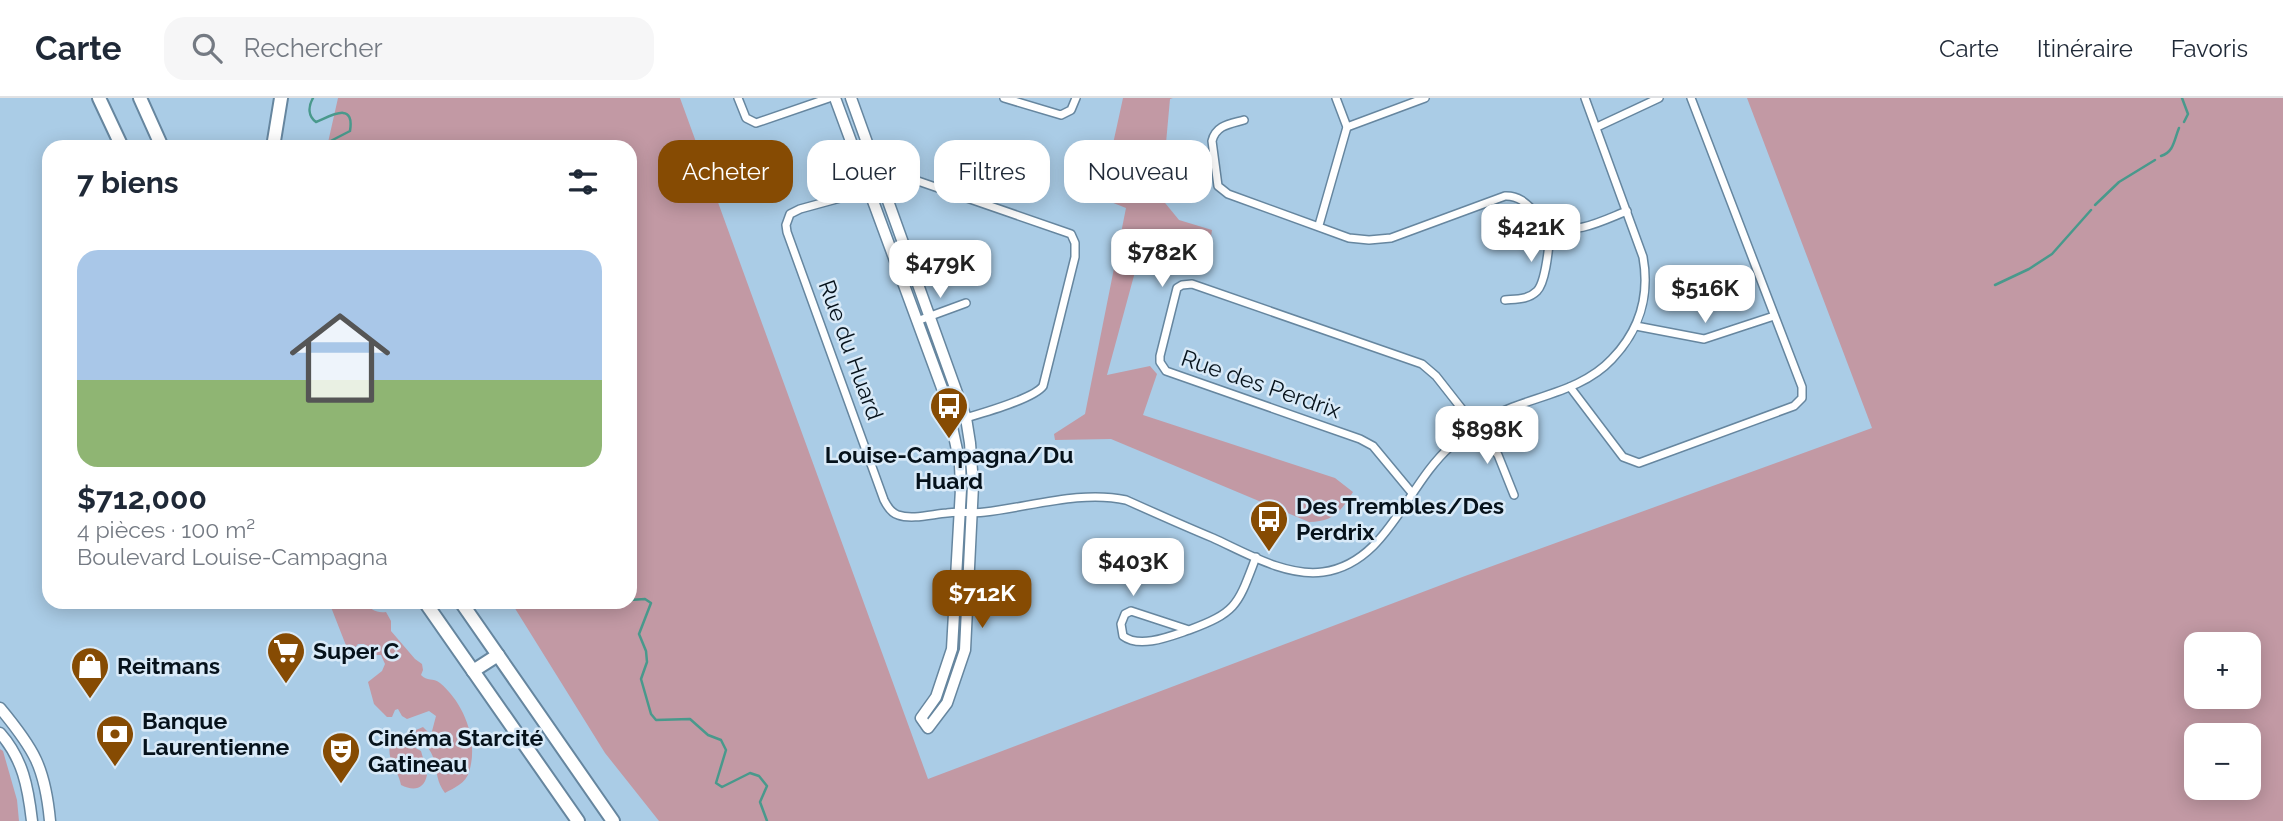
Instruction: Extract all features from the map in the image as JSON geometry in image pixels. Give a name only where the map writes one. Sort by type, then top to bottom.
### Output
[{"type":"highway","points":[[99,98],[119,140]]},
{"type":"highway","points":[[108,98],[127,140]]},
{"type":"highway","points":[[140,98],[159,140]]},
{"type":"highway","points":[[274,140],[281,98]]},
{"type":"highway","points":[[430,609],[578,821]]},
{"type":"highway","points":[[466,609],[613,821]]},
{"type":"highway","points":[[473,671],[498,655]]},
{"type":"street","points":[[738,98],[746,118],[756,123],[829,98]]},
{"type":"street","points":[[835,98],[851,140]]},
{"type":"street","points":[[851,98],[865,140]]},
{"type":"street","points":[[1004,98],[1061,114],[1071,110],[1076,98]]},
{"type":"street","points":[[1319,225],[1347,127],[1336,98]]},
{"type":"street","points":[[1347,127],[1425,98]]},
{"type":"street","points":[[959,512],[982,513],[1090,497],[1113,497],[1126,500],[1256,557],[1300,572],[1323,572],[1343,567],[1361,558],[1376,545],[1437,459],[1475,427],[1504,410],[1570,387],[1602,368],[1620,350],[1636,326],[1645,296],[1646,271],[1639,243],[1585,98]]},
{"type":"street","points":[[1597,127],[1659,98]]},
{"type":"street","points":[[1570,387],[1623,457],[1633,463],[1644,462],[1799,402],[1802,387],[1691,98]]},
{"type":"street","points":[[1244,120],[1221,127],[1214,134],[1212,141],[1218,186],[1228,194],[1356,239],[1391,238],[1498,198],[1512,196],[1525,202],[1551,226],[1577,228],[1627,211]]},
{"type":"street","points":[[920,182],[1065,230],[1074,239],[1075,257],[1043,386],[1028,397],[952,422]]},
{"type":"street","name":"Rue du Huard","points":[[825,203],[795,211],[788,219],[787,232],[887,507],[901,516],[959,512]]},
{"type":"street","points":[[874,203],[952,422],[960,464],[952,649],[936,697],[921,718],[928,728],[947,703],[965,650],[972,466],[966,418],[888,203]]},
{"type":"street","points":[[1505,300],[1527,297],[1538,290],[1543,277],[1551,226]]},
{"type":"street","name":"Rue des Perdrix","points":[[1412,493],[1373,446],[1360,439],[1166,371],[1160,362],[1160,356],[1177,288],[1192,284],[1422,364],[1436,376],[1475,427]]},
{"type":"street","points":[[917,321],[966,303]]},
{"type":"street","points":[[1636,326],[1704,339],[1774,316]]},
{"type":"street","points":[[1475,427],[1498,456],[1514,495]]},
{"type":"street","points":[[1189,630],[1137,612],[1125,614],[1121,624],[1124,636],[1133,641],[1168,637],[1189,630],[1222,617],[1236,605],[1256,557]]},
{"type":"street","points":[[0,708],[35,754],[44,778],[50,821]]},
{"type":"street","points":[[0,733],[13,750],[24,773],[32,821]]},
{"type":"shaded area","points":[[338,98],[680,98],[695,140],[658,140],[658,203],[718,203],[928,779],[1465,576],[1872,428],[1747,98],[2283,98],[2283,821],[659,821],[605,753],[515,609],[637,609],[637,140],[329,140]]},
{"type":"shaded area","points":[[1123,98],[1173,98],[1170,99],[1166,140],[1114,140]]},
{"type":"shaded area","points":[[1113,203],[1165,203],[1179,220],[1212,230],[1210,243],[1145,235],[1107,375],[1150,366],[1157,374],[1143,415],[1335,478],[1353,492],[1340,510],[1330,518],[1309,522],[1111,439],[1055,440],[1054,434],[1085,414],[1126,208]]},
{"type":"shaded area","points":[[332,609],[372,609],[386,612],[391,621],[391,631],[422,664],[421,675],[435,680],[449,691],[467,723],[471,735],[472,760],[469,772],[459,785],[445,793],[431,752],[426,745],[419,745],[416,741],[416,730],[423,727],[431,735],[436,716],[429,711],[407,719],[398,709],[392,717],[387,717],[374,704],[368,682],[382,671],[385,664],[381,655],[372,655],[364,644],[358,644],[353,650],[347,648]]},
{"type":"shaded area","points":[[399,739],[421,751],[423,758],[418,766],[427,775],[423,784],[417,788],[401,785],[391,759],[391,742]]},
{"type":"shaded area","points":[[0,749],[3,751],[17,800],[19,821],[0,821]]},
{"type":"waterway","points":[[313,98],[310,111],[316,122],[334,114],[345,113],[349,116],[350,131],[333,140]]},
{"type":"waterway","points":[[2182,98],[2188,114],[2184,122]]},
{"type":"waterway","points":[[2161,156],[2171,149],[2179,128]]},
{"type":"waterway","points":[[2095,205],[2119,182],[2155,160]]},
{"type":"waterway","points":[[1995,285],[2029,269],[2052,254],[2091,210]]},
{"type":"waterway","points":[[637,600],[645,599],[651,603],[639,634],[647,662],[641,679],[651,714],[656,720],[690,719],[708,735],[721,740],[726,750],[716,783],[722,787],[750,773],[759,776],[767,786],[760,802],[767,821]]},
{"type":"place","name":"Louise-Campagna/Du Huard","points":[[949,440]]},
{"type":"place","name":"Des Trembles/Des Perdrix","points":[[1269,553]]},
{"type":"place","name":"Super C","points":[[286,685]]},
{"type":"place","name":"Reitmans","points":[[90,700]]},
{"type":"place","name":"Banque Laurentienne","points":[[115,768]]},
{"type":"place","name":"Cinéma Starcité Gatineau","points":[[341,785]]}]
